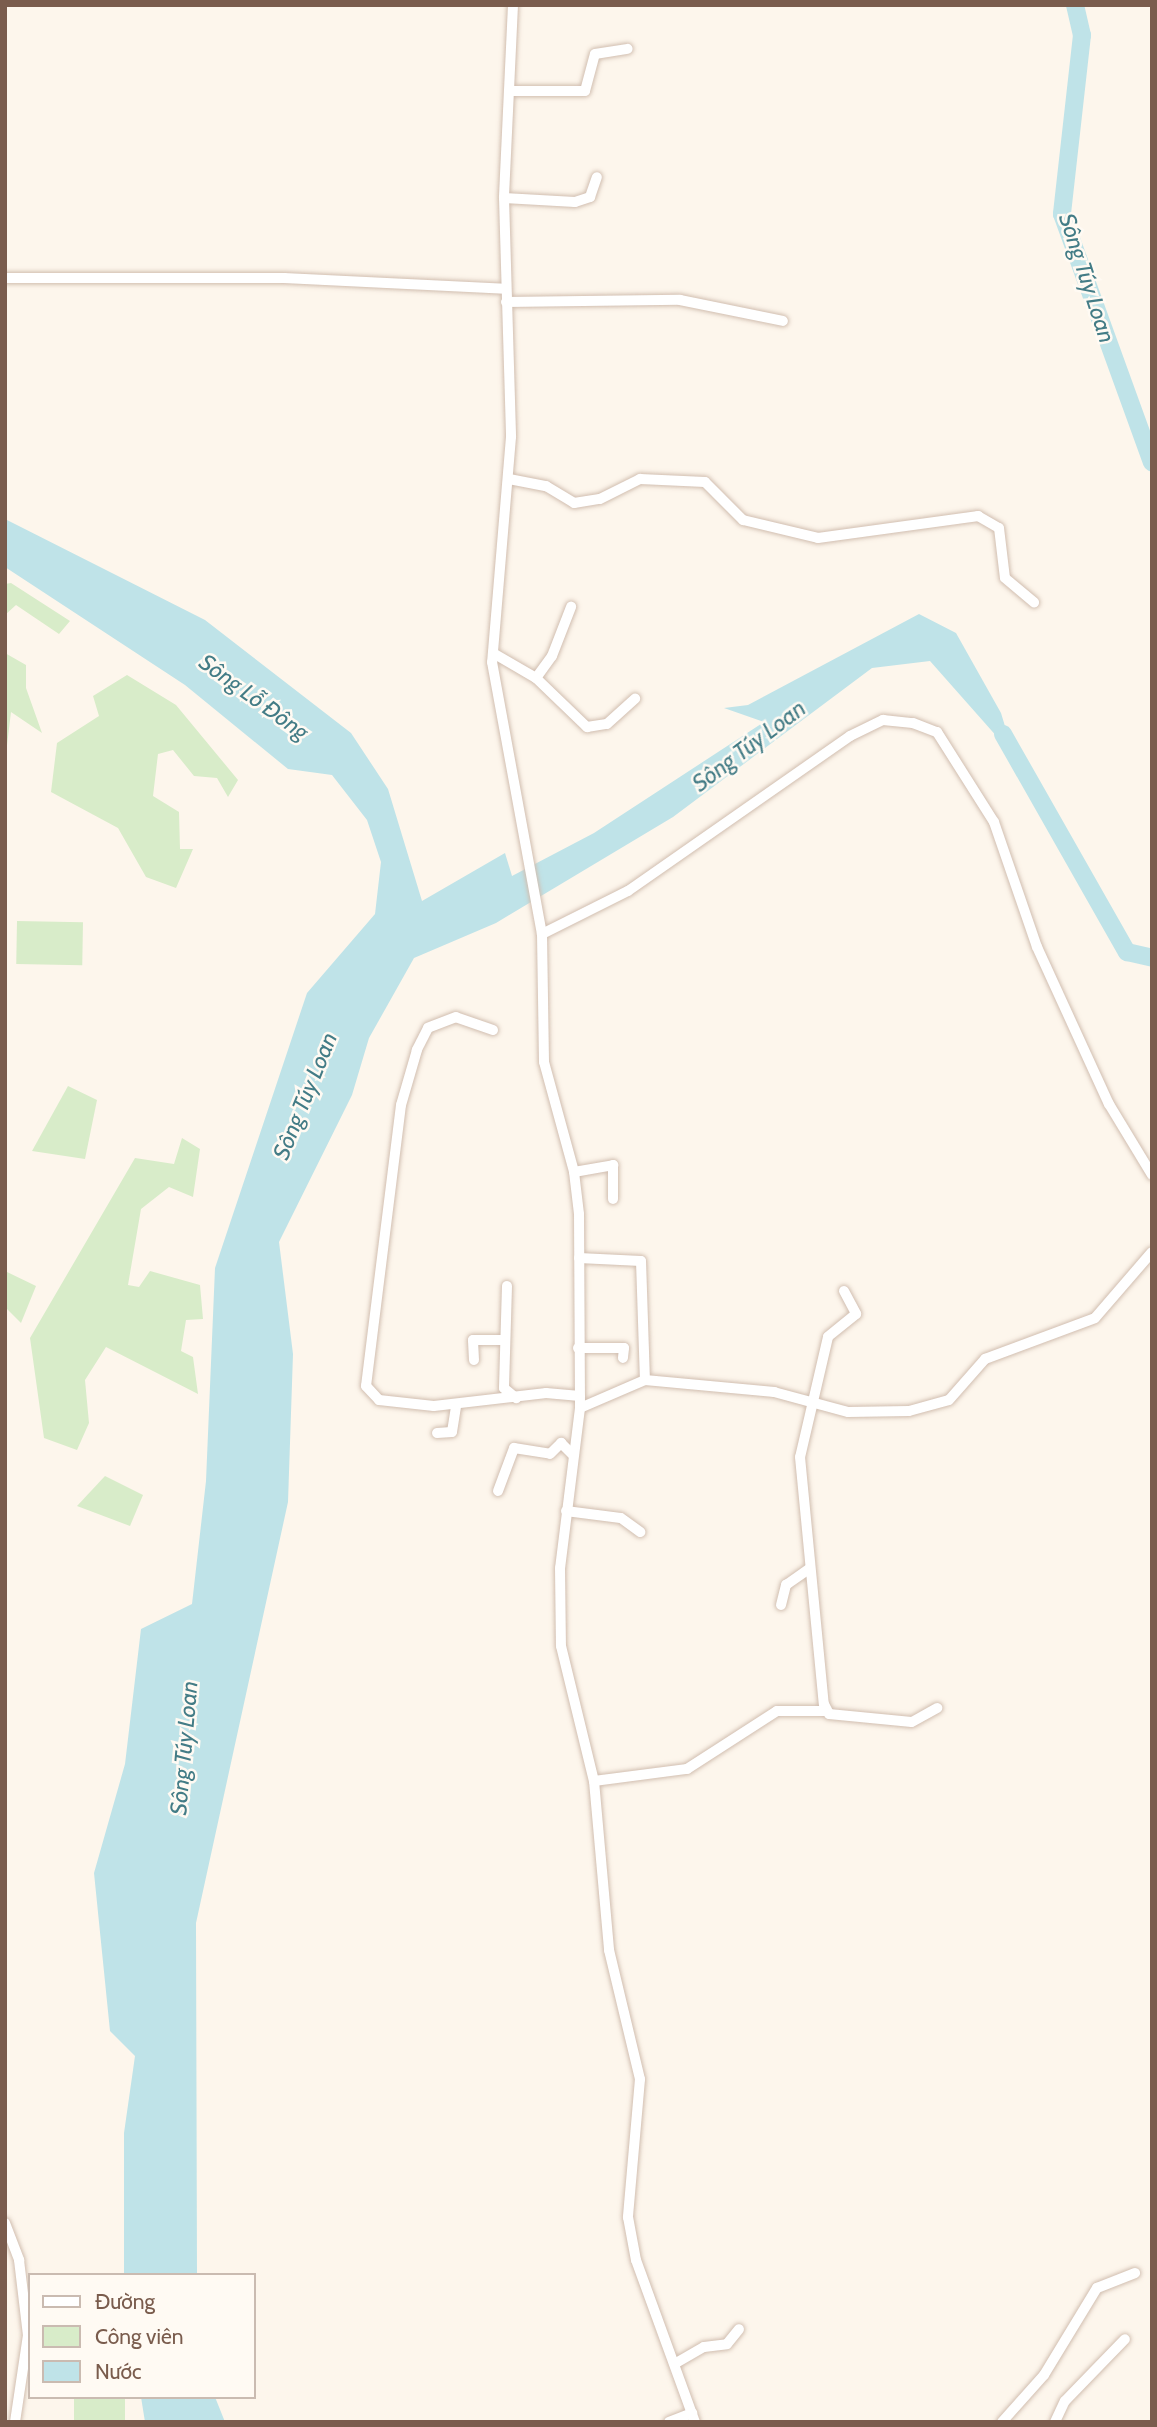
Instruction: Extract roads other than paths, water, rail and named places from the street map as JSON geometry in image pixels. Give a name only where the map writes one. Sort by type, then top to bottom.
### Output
[{"type":"street","points":[[513,5],[504,198],[509,479],[493,653],[542,934],[544,1062],[575,1172],[579,1258],[580,1408],[566,1511],[561,1646],[594,1782],[609,1950],[640,2078],[628,2217],[636,2260],[676,2364],[693,2417],[669,2422]]},
{"type":"street","points":[[509,91],[585,91],[594,54],[628,49]]},
{"type":"street","points":[[504,198],[575,202],[590,197],[597,177]]},
{"type":"street","points":[[5,278],[284,278],[505,289]]},
{"type":"street","points":[[506,302],[680,300],[783,321]]},
{"type":"street","points":[[509,479],[546,486],[574,503],[600,499],[640,479],[705,482],[743,520],[818,538],[978,516],[999,528],[1005,578],[1034,602]]},
{"type":"street","points":[[536,678],[552,656],[571,607]]},
{"type":"street","points":[[493,653],[536,678],[587,727],[607,724],[635,699]]},
{"type":"street","points":[[542,934],[628,891],[841,741],[883,720],[914,723],[937,733],[994,822],[1037,947],[1109,1104],[1152,1175]]},
{"type":"street","points":[[493,1030],[456,1017],[428,1028],[416,1050],[401,1105],[366,1387],[379,1400],[456,1406],[516,1398],[580,1396]]},
{"type":"street","points":[[575,1172],[616,1162],[613,1199]]},
{"type":"street","points":[[580,1408],[645,1380],[717,1383],[848,1412],[897,1411],[950,1400],[985,1359],[1096,1318],[1152,1252]]},
{"type":"street","points":[[579,1258],[641,1261],[645,1380]]},
{"type":"street","points":[[507,1286],[503,1340],[504,1388],[516,1398]]},
{"type":"street","points":[[825,1711],[800,1457],[829,1334],[856,1314],[844,1291]]},
{"type":"street","points":[[474,1360],[472,1340],[503,1340]]},
{"type":"street","points":[[578,1348],[624,1348],[623,1358]]},
{"type":"street","points":[[437,1433],[452,1432],[456,1406]]},
{"type":"street","points":[[498,1491],[514,1448],[550,1454],[561,1443],[573,1455]]},
{"type":"street","points":[[566,1511],[621,1518],[640,1532]]},
{"type":"street","points":[[781,1605],[786,1585],[810,1568]]},
{"type":"street","points":[[594,1782],[687,1769],[777,1710],[825,1711],[912,1722],[937,1708]]},
{"type":"street","points":[[5,2223],[19,2260],[28,2335],[15,2422]]},
{"type":"street","points":[[1002,2422],[1045,2375],[1097,2288],[1135,2273]]},
{"type":"street","points":[[676,2364],[704,2347],[727,2344],[739,2329]]},
{"type":"street","points":[[1055,2422],[1065,2401],[1125,2339]]},
{"type":"water","name":"Sông Lỗ Đông","points":[[5,519],[205,620],[351,733],[388,789],[422,901],[505,853],[512,876],[594,833],[764,722],[724,708],[748,705],[919,614],[956,633],[1001,713],[1014,756],[930,661],[872,668],[673,817],[496,923],[414,958],[369,1038],[352,1095],[279,1242],[293,1354],[288,1502],[196,1923],[197,2273],[124,2273],[124,2133],[135,2056],[110,2031],[94,1873],[125,1764],[141,1629],[192,1604],[206,1481],[215,1268],[307,993],[375,914],[381,862],[367,820],[332,775],[288,769],[185,685],[5,567]]},
{"type":"water","points":[[141,2399],[216,2399],[225,2422],[145,2422]]},
{"type":"waterway","name":"Sông Túy Loan","points":[[1075,5],[1082,35],[1062,214],[1152,462]]},
{"type":"waterway","name":"Sông Túy Loan","points":[[1003,734],[1127,952],[1152,958]]}]
